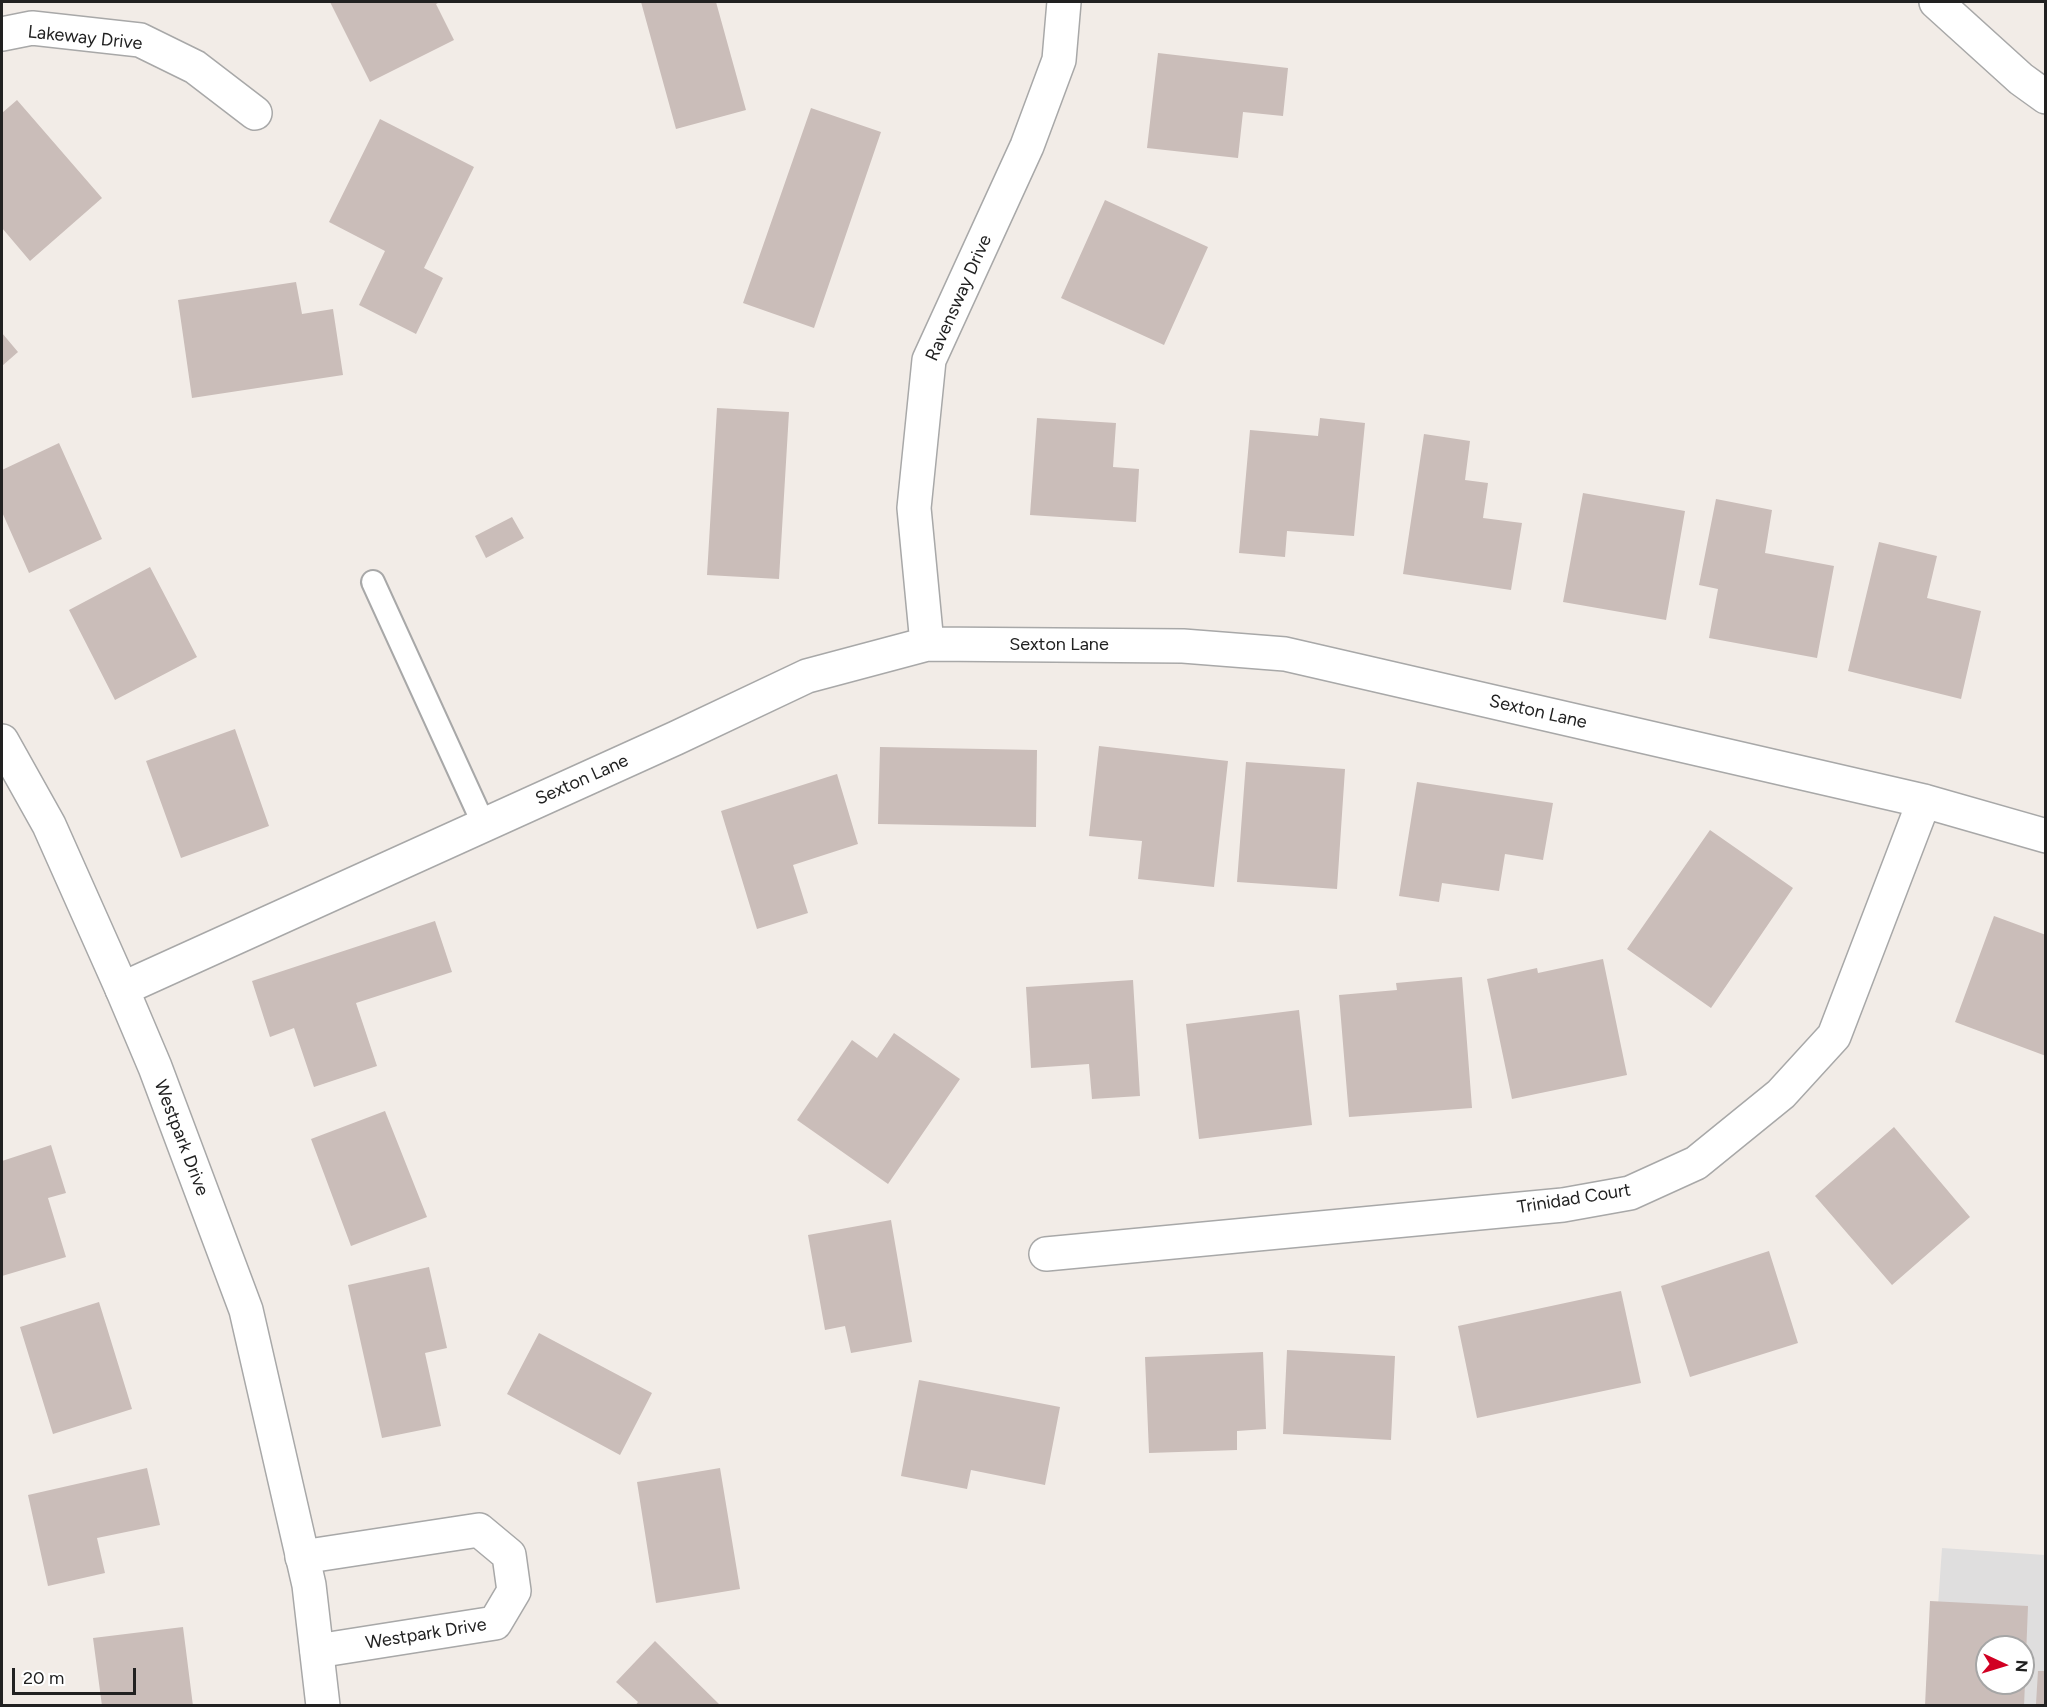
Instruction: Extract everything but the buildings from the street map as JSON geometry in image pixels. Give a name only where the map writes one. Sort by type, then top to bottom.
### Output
[{"type":"street","name":"Ravensway Drive","points":[[927,644],[914,508],[929,360],[1026,146],[1047,92],[1059,60],[1064,2]]},
{"type":"street","points":[[1936,2],[2021,79],[2046,97]]},
{"type":"street","name":"Lakeway Drive","points":[[2,34],[32,28],[140,40],[195,67],[255,113]]},
{"type":"street","name":"Sexton Lane","points":[[122,989],[807,676],[927,644],[1183,646],[1285,654],[1924,801],[2046,836]]},
{"type":"street","name":"Westpark Drive","points":[[2,741],[49,825],[122,989],[155,1067],[246,1310],[309,1586],[323,1706]]},
{"type":"street","name":"Trinidad Court","points":[[1046,1254],[1563,1205],[1630,1193],[1696,1163],[1781,1094],[1834,1036],[1924,801]]},
{"type":"street","name":"Westpark Drive","points":[[302,1557],[479,1530],[509,1555],[514,1591],[495,1623],[317,1651]]},
{"type":"lane","points":[[373,582],[484,825]]},
{"type":"shaded area","points":[[1942,1548],[2045,1555],[2045,1705],[1931,1706]]}]
